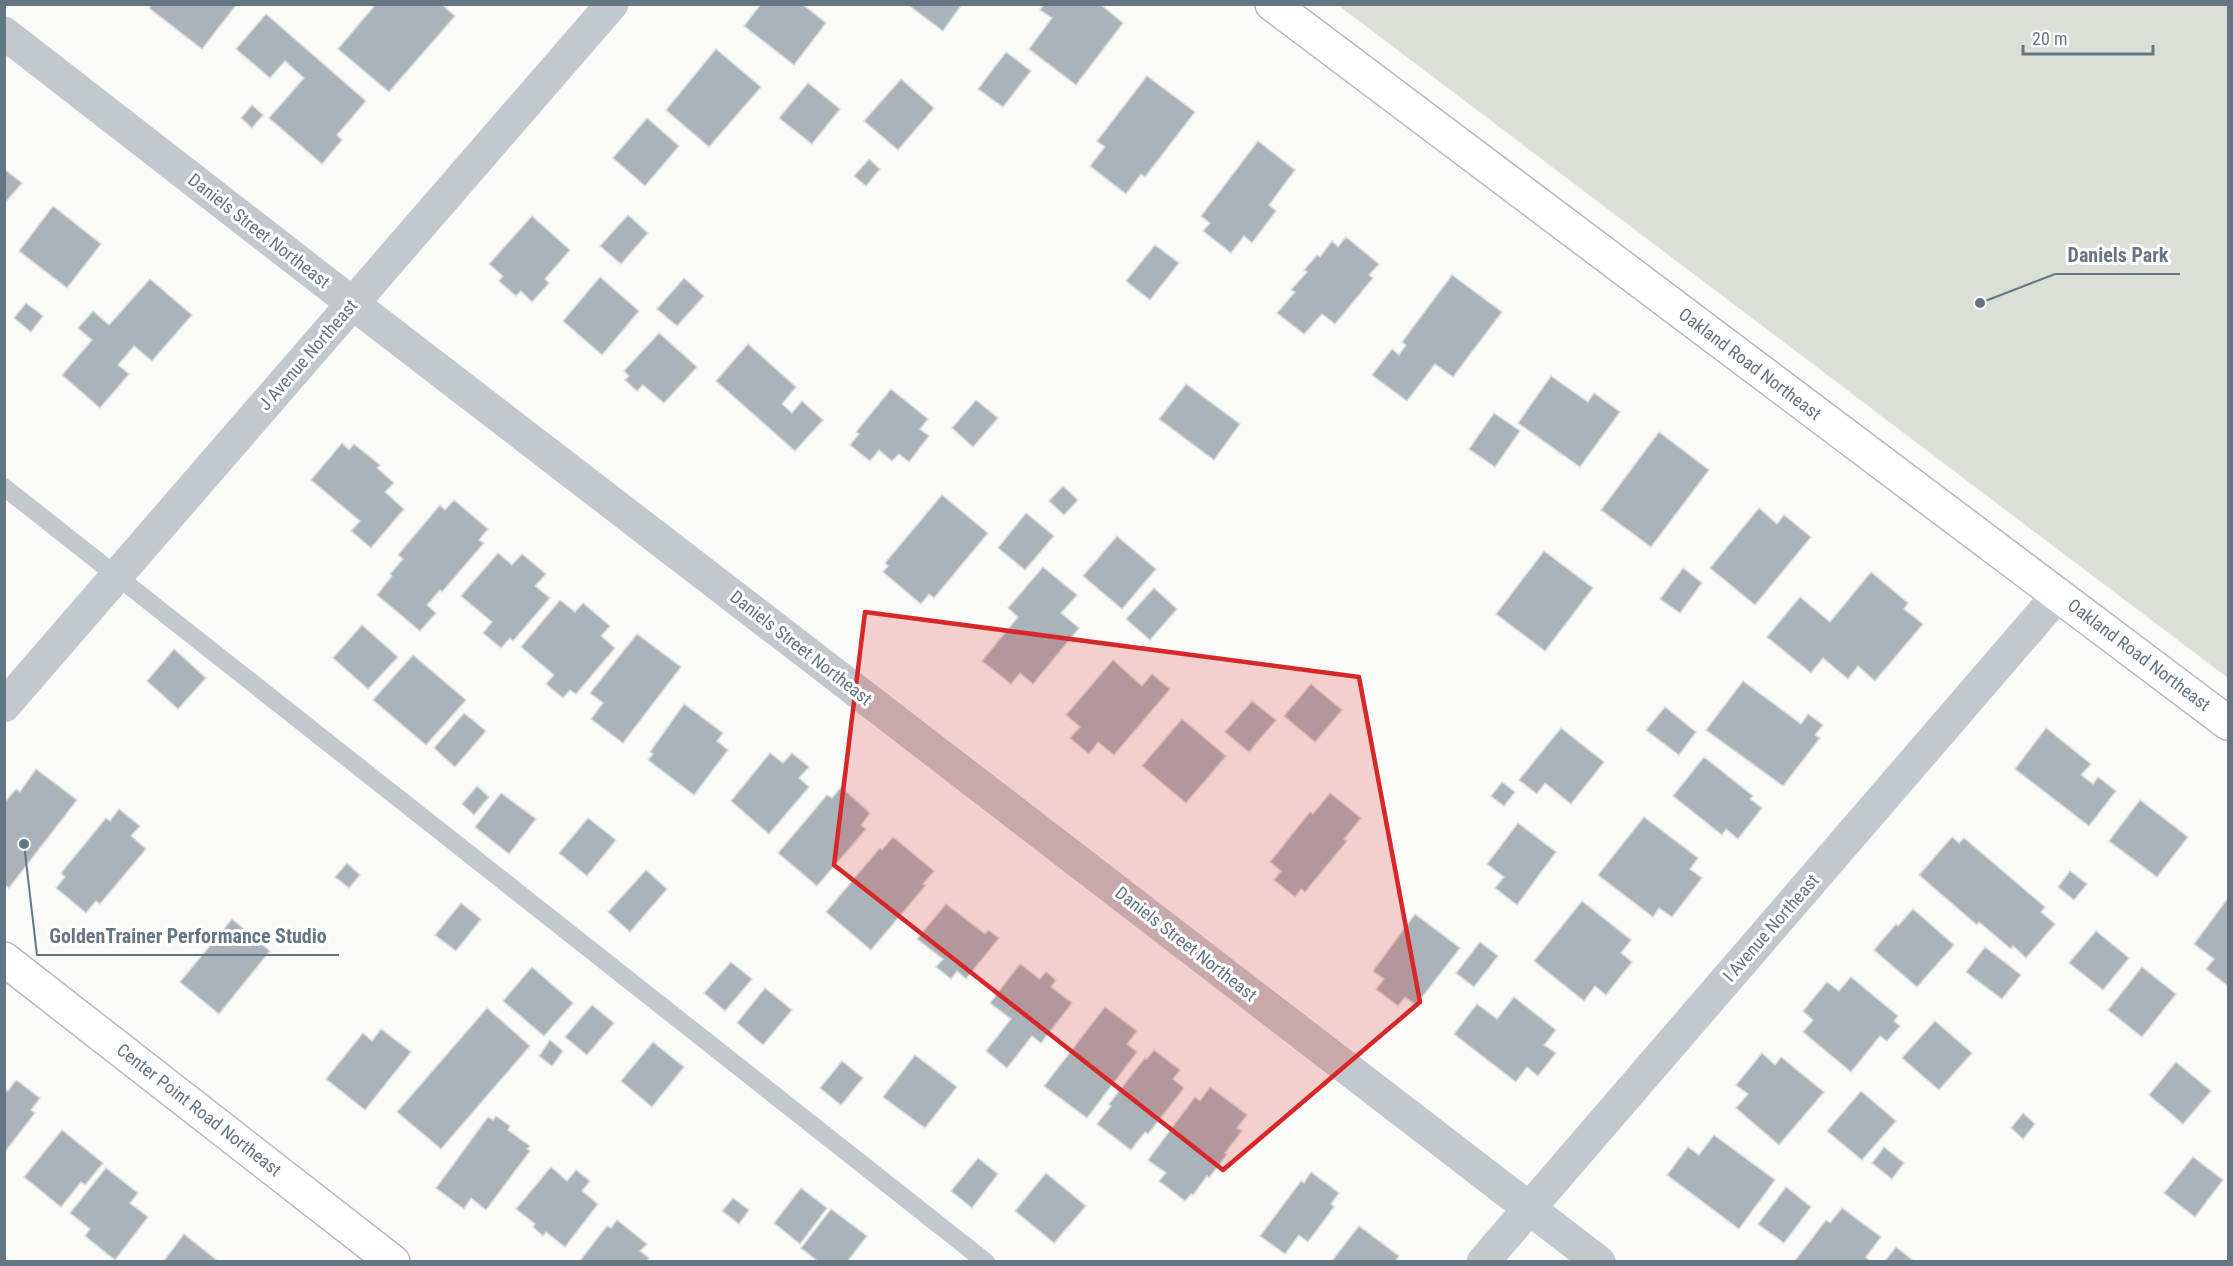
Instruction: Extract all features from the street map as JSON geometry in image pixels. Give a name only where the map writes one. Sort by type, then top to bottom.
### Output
[{"type":"main road","name":"Oakland Road Northeast","points":[[1272,4],[2229,723]]},
{"type":"main road","name":"Center Point Road Northeast","points":[[4,958],[393,1262]]},
{"type":"street","name":"J Avenue Northeast","points":[[4,706],[612,4]]},
{"type":"street","name":"Daniels Street Northeast","points":[[4,33],[1599,1262]]},
{"type":"street","name":"I Avenue Northeast","points":[[1483,1262],[2058,595]]},
{"type":"lane","points":[[4,487],[986,1262]]},
{"type":"highlighted area","points":[[865,612],[1359,677],[1420,1002],[1223,1170],[834,865]]},
{"type":"shaded area","points":[[1338,5],[2228,5],[2228,678],[2126,601]]},
{"type":"building","points":[[152,4],[237,4],[202,49],[149,8]]},
{"type":"building","points":[[376,4],[441,4],[455,16],[389,92],[338,49]]},
{"type":"building","points":[[761,4],[802,4],[826,23],[794,65],[744,26]]},
{"type":"building","points":[[907,4],[962,4],[943,31]]},
{"type":"building","points":[[1044,4],[1100,4],[1123,23],[1076,85],[1029,49],[1052,18],[1040,10]]},
{"type":"building","points":[[266,14],[366,101],[337,135],[342,140],[322,164],[269,118],[304,78],[285,61],[270,78],[236,49]]},
{"type":"building","points":[[716,49],[761,87],[709,147],[666,110]]},
{"type":"building","points":[[1006,52],[1031,71],[1003,107],[978,89]]},
{"type":"building","points":[[1147,76],[1195,112],[1145,177],[1141,174],[1126,194],[1090,166],[1105,147],[1097,141]]},
{"type":"building","points":[[901,79],[934,108],[898,150],[864,121]]},
{"type":"building","points":[[808,83],[840,109],[812,144],[779,118]]},
{"type":"building","points":[[252,105],[263,115],[252,128],[241,118]]},
{"type":"building","points":[[647,118],[679,146],[645,186],[613,158]]},
{"type":"building","points":[[1258,141],[1295,170],[1269,205],[1276,211],[1252,243],[1244,236],[1231,253],[1203,231],[1210,223],[1201,216]]},
{"type":"building","points":[[869,159],[880,169],[866,186],[854,176]]},
{"type":"building","points":[[4,169],[22,183],[4,204]]},
{"type":"building","points":[[53,206],[101,244],[67,288],[19,251]]},
{"type":"building","points":[[628,215],[648,233],[621,264],[600,246]]},
{"type":"building","points":[[532,216],[570,250],[545,279],[549,283],[532,302],[521,291],[516,296],[499,281],[503,276],[489,264]]},
{"type":"building","points":[[1346,237],[1379,264],[1369,275],[1373,278],[1335,324],[1322,314],[1304,334],[1277,313],[1295,292],[1291,290],[1307,272],[1304,270],[1317,255],[1320,257],[1332,241],[1338,247]]},
{"type":"building","points":[[1155,245],[1179,263],[1150,300],[1126,281]]},
{"type":"building","points":[[1452,275],[1502,312],[1453,377],[1435,364],[1407,401],[1372,375],[1392,349],[1399,355],[1406,345],[1402,342]]},
{"type":"building","points":[[600,277],[639,311],[602,355],[563,321]]},
{"type":"building","points":[[684,278],[704,296],[677,326],[657,309]]},
{"type":"building","points":[[150,279],[192,315],[152,361],[134,346],[118,365],[129,374],[100,408],[62,375],[92,340],[78,328],[93,311],[109,325]]},
{"type":"building","points":[[26,303],[43,316],[31,332],[14,318]]},
{"type":"building","points":[[659,333],[697,367],[664,403],[643,385],[637,391],[625,380],[629,376],[624,371]]},
{"type":"building","points":[[748,344],[796,387],[782,404],[792,413],[802,401],[823,420],[795,451],[716,381]]},
{"type":"building","points":[[1551,376],[1588,402],[1594,393],[1620,412],[1580,467],[1518,423]]},
{"type":"building","points":[[1186,384],[1240,424],[1214,460],[1159,419]]},
{"type":"building","points":[[891,389],[928,419],[920,429],[929,436],[909,462],[899,454],[892,461],[879,450],[870,461],[850,445],[859,434],[856,432]]},
{"type":"building","points":[[976,400],[998,418],[973,447],[952,428]]},
{"type":"building","points":[[1494,413],[1520,431],[1495,467],[1469,449]]},
{"type":"building","points":[[1659,432],[1709,470],[1651,547],[1601,510]]},
{"type":"building","points":[[342,443],[349,450],[354,444],[380,465],[377,468],[394,483],[385,492],[404,509],[371,548],[351,531],[360,521],[311,480]]},
{"type":"building","points":[[1063,486],[1078,500],[1064,515],[1049,501]]},
{"type":"building","points":[[942,495],[988,533],[934,598],[929,594],[921,604],[883,572],[888,566],[885,563]]},
{"type":"building","points":[[454,500],[488,529],[479,540],[484,543],[442,592],[440,590],[427,605],[436,613],[420,631],[377,595],[403,559],[398,555],[440,505],[445,510]]},
{"type":"building","points":[[1759,508],[1777,524],[1784,515],[1811,537],[1755,605],[1710,568]]},
{"type":"building","points":[[1026,513],[1054,536],[1025,570],[998,548]]},
{"type":"building","points":[[1117,536],[1156,569],[1122,609],[1083,576]]},
{"type":"building","points":[[1544,551],[1593,588],[1545,651],[1496,614]]},
{"type":"building","points":[[498,553],[512,565],[522,554],[546,574],[535,586],[550,598],[513,641],[510,638],[501,648],[483,633],[492,622],[461,596]]},
{"type":"building","points":[[1043,567],[1077,595],[1061,613],[1079,628],[1033,684],[1020,673],[1011,684],[982,661],[1018,617],[1008,608]]},
{"type":"building","points":[[1683,568],[1702,583],[1680,613],[1660,599]]},
{"type":"building","points":[[1871,572],[1908,603],[1904,609],[1923,624],[1875,681],[1858,666],[1848,679],[1823,658],[1811,673],[1767,637],[1800,597],[1830,622]]},
{"type":"building","points":[[1154,588],[1177,609],[1150,640],[1126,619]]},
{"type":"building","points":[[560,600],[575,612],[583,603],[610,626],[601,636],[615,648],[576,694],[570,690],[563,698],[546,684],[554,675],[521,647]]},
{"type":"building","points":[[362,625],[398,657],[368,689],[333,658]]},
{"type":"building","points":[[637,634],[681,667],[623,743],[591,719],[603,703],[590,693]]},
{"type":"building","points":[[174,649],[206,678],[178,709],[147,681]]},
{"type":"building","points":[[413,655],[466,700],[426,745],[373,700]]},
{"type":"building","points":[[1113,660],[1142,686],[1152,674],[1170,689],[1114,755],[1098,742],[1089,754],[1070,738],[1080,727],[1066,715]]},
{"type":"building","points":[[1743,681],[1801,724],[1808,714],[1823,725],[1815,735],[1820,738],[1783,786],[1706,730]]},
{"type":"building","points":[[1311,684],[1342,710],[1315,742],[1284,716]]},
{"type":"building","points":[[1252,701],[1276,720],[1249,752],[1225,732]]},
{"type":"building","points":[[684,704],[723,733],[717,741],[728,750],[694,795],[648,760],[653,754],[650,752]]},
{"type":"building","points":[[1665,707],[1696,732],[1679,755],[1646,730]]},
{"type":"building","points":[[464,713],[486,731],[455,767],[434,748]]},
{"type":"building","points":[[1182,719],[1226,756],[1186,803],[1142,766]]},
{"type":"building","points":[[1561,728],[1604,762],[1571,804],[1545,783],[1537,794],[1519,780]]},
{"type":"building","points":[[2046,728],[2091,764],[2081,775],[2093,784],[2098,777],[2116,791],[2089,826],[2015,769]]},
{"type":"building","points":[[770,753],[783,763],[792,753],[809,767],[799,778],[809,787],[769,834],[731,801]]},
{"type":"building","points":[[1704,757],[1753,796],[1750,799],[1762,808],[1738,839],[1726,829],[1722,835],[1673,796]]},
{"type":"building","points":[[36,769],[77,800],[9,888],[4,884],[4,803],[16,789],[20,792]]},
{"type":"building","points":[[1502,782],[1515,792],[1504,806],[1491,796]]},
{"type":"building","points":[[477,786],[489,797],[474,815],[462,804]]},
{"type":"building","points":[[841,787],[870,813],[861,825],[866,829],[817,886],[778,853],[827,795],[832,798]]},
{"type":"building","points":[[501,793],[536,819],[509,854],[475,827]]},
{"type":"building","points":[[1330,793],[1361,818],[1344,839],[1347,841],[1305,892],[1301,889],[1295,897],[1274,880],[1281,871],[1270,862],[1310,812],[1313,814]]},
{"type":"building","points":[[2140,800],[2188,837],[2157,877],[2109,841]]},
{"type":"building","points":[[119,809],[140,826],[131,836],[146,849],[100,904],[96,901],[86,913],[56,888],[65,877],[61,873],[106,818],[110,821]]},
{"type":"building","points":[[1644,817],[1698,858],[1690,869],[1702,878],[1672,917],[1659,908],[1653,917],[1598,875]]},
{"type":"building","points":[[588,818],[616,840],[587,876],[559,853]]},
{"type":"building","points":[[1518,823],[1556,852],[1517,905],[1495,888],[1504,877],[1487,864]]},
{"type":"building","points":[[893,837],[934,871],[923,884],[926,885],[871,950],[826,912],[880,848],[882,850]]},
{"type":"building","points":[[1952,837],[1959,843],[1964,838],[2045,907],[2041,912],[2055,924],[2026,958],[2013,946],[2011,949],[1979,922],[1977,925],[1919,875]]},
{"type":"building","points":[[347,863],[360,875],[349,888],[335,877]]},
{"type":"building","points":[[646,870],[667,889],[630,932],[608,912]]},
{"type":"building","points":[[2070,871],[2087,884],[2074,900],[2058,887]]},
{"type":"building","points":[[2228,898],[2228,986],[2206,969],[2214,959],[2194,944]]},
{"type":"building","points":[[1582,901],[1631,940],[1621,953],[1632,962],[1606,995],[1595,986],[1584,1001],[1534,961]]},
{"type":"building","points":[[461,903],[481,919],[456,951],[435,935]]},
{"type":"building","points":[[946,904],[985,934],[988,930],[999,938],[966,979],[957,971],[951,979],[936,967],[943,959],[917,939]]},
{"type":"building","points":[[1913,909],[1954,945],[1917,987],[1874,950],[1896,924],[1898,926]]},
{"type":"building","points":[[1415,914],[1460,948],[1416,1005],[1405,997],[1398,1006],[1376,989],[1384,979],[1373,971]]},
{"type":"building","points":[[232,919],[270,951],[219,1014],[180,982]]},
{"type":"building","points":[[2096,931],[2129,958],[2103,990],[2069,963]]},
{"type":"building","points":[[1480,942],[1498,956],[1474,987],[1456,973]]},
{"type":"building","points":[[1985,947],[2021,975],[2002,999],[1966,972]]},
{"type":"building","points":[[731,962],[752,979],[725,1011],[704,993]]},
{"type":"building","points":[[1020,964],[1040,979],[1046,972],[1056,980],[1051,987],[1072,1003],[1041,1043],[1032,1036],[1007,1068],[986,1051],[1011,1019],[990,1003]]},
{"type":"building","points":[[532,967],[573,1003],[544,1036],[503,1001]]},
{"type":"building","points":[[2142,967],[2176,994],[2142,1037],[2108,1010]]},
{"type":"building","points":[[1851,977],[1898,1016],[1894,1021],[1900,1026],[1887,1041],[1880,1036],[1851,1072],[1803,1032],[1813,1020],[1803,1011],[1827,982],[1839,991]]},
{"type":"building","points":[[765,988],[792,1010],[763,1045],[737,1023]]},
{"type":"building","points":[[1514,997],[1556,1030],[1544,1045],[1556,1053],[1538,1076],[1527,1067],[1516,1082],[1454,1034],[1477,1004],[1497,1019]]},
{"type":"building","points":[[592,1005],[614,1023],[587,1055],[565,1037]]},
{"type":"building","points":[[1105,1007],[1137,1031],[1127,1044],[1137,1052],[1087,1118],[1044,1086]]},
{"type":"building","points":[[487,1008],[530,1046],[441,1149],[397,1112]]},
{"type":"building","points":[[1935,1021],[1972,1053],[1939,1090],[1902,1058]]},
{"type":"building","points":[[381,1029],[411,1052],[365,1110],[326,1079],[363,1033],[372,1041]]},
{"type":"building","points":[[550,1040],[563,1051],[552,1066],[539,1056]]},
{"type":"building","points":[[653,1042],[684,1067],[652,1107],[621,1081]]},
{"type":"building","points":[[1154,1050],[1180,1070],[1173,1079],[1184,1088],[1148,1134],[1145,1132],[1131,1150],[1097,1124],[1111,1106],[1109,1104]]},
{"type":"building","points":[[1762,1053],[1775,1065],[1781,1057],[1824,1092],[1779,1145],[1736,1108],[1748,1094],[1736,1085]]},
{"type":"building","points":[[915,1055],[957,1087],[925,1128],[883,1097]]},
{"type":"building","points":[[842,1061],[863,1078],[841,1105],[820,1088]]},
{"type":"building","points":[[2176,1062],[2211,1091],[2183,1124],[2149,1095]]},
{"type":"building","points":[[16,1080],[40,1098],[31,1110],[35,1113],[4,1153],[4,1089],[8,1091]]},
{"type":"building","points":[[1210,1087],[1247,1115],[1237,1128],[1242,1131],[1225,1153],[1227,1154],[1209,1178],[1207,1176],[1193,1195],[1191,1194],[1185,1201],[1159,1181],[1166,1173],[1148,1160],[1195,1097],[1200,1101]]},
{"type":"building","points":[[1861,1091],[1896,1121],[1862,1160],[1827,1131]]},
{"type":"building","points":[[2023,1113],[2035,1124],[2023,1139],[2011,1128]]},
{"type":"building","points":[[496,1116],[510,1126],[508,1130],[530,1146],[527,1149],[530,1151],[486,1210],[471,1198],[464,1209],[436,1188],[488,1117],[493,1120]]},
{"type":"building","points":[[62,1130],[103,1163],[85,1185],[81,1182],[61,1207],[24,1177]]},
{"type":"building","points":[[1714,1135],[1775,1180],[1739,1229],[1667,1175],[1688,1147],[1699,1155]]},
{"type":"building","points":[[1884,1147],[1904,1163],[1892,1179],[1872,1163]]},
{"type":"building","points":[[2193,1157],[2223,1180],[2195,1217],[2164,1193]]},
{"type":"building","points":[[978,1158],[998,1174],[972,1208],[951,1191]]},
{"type":"building","points":[[551,1167],[567,1181],[576,1170],[590,1181],[582,1191],[598,1204],[565,1247],[546,1232],[543,1236],[533,1227],[535,1224],[516,1209]]},
{"type":"building","points":[[106,1168],[138,1193],[130,1203],[148,1217],[115,1260],[85,1236],[90,1229],[70,1213]]},
{"type":"building","points":[[1311,1172],[1339,1193],[1331,1204],[1334,1207],[1308,1242],[1299,1235],[1285,1254],[1260,1236],[1301,1181],[1304,1183]]},
{"type":"building","points":[[1046,1173],[1086,1206],[1054,1243],[1015,1211]]},
{"type":"building","points":[[1786,1187],[1811,1207],[1784,1243],[1758,1224]]},
{"type":"building","points":[[801,1188],[827,1208],[800,1244],[774,1223]]},
{"type":"building","points":[[733,1198],[749,1210],[739,1224],[722,1211]]},
{"type":"building","points":[[1842,1208],[1881,1237],[1866,1257],[1870,1262],[1794,1262],[1826,1220],[1830,1223]]},
{"type":"building","points":[[831,1209],[867,1236],[847,1262],[819,1262],[801,1248]]},
{"type":"building","points":[[617,1220],[647,1244],[640,1251],[649,1258],[646,1262],[579,1262],[607,1226],[611,1228]]},
{"type":"building","points":[[1359,1226],[1399,1256],[1395,1262],[1331,1262]]},
{"type":"building","points":[[184,1234],[219,1262],[163,1262]]},
{"type":"building","points":[[1896,1247],[1915,1262],[1884,1262]]},
{"type":"place","name":"Daniels Park","points":[[1980,303]]},
{"type":"place","name":"GoldenTrainer Performance Studio","points":[[24,844]]}]
